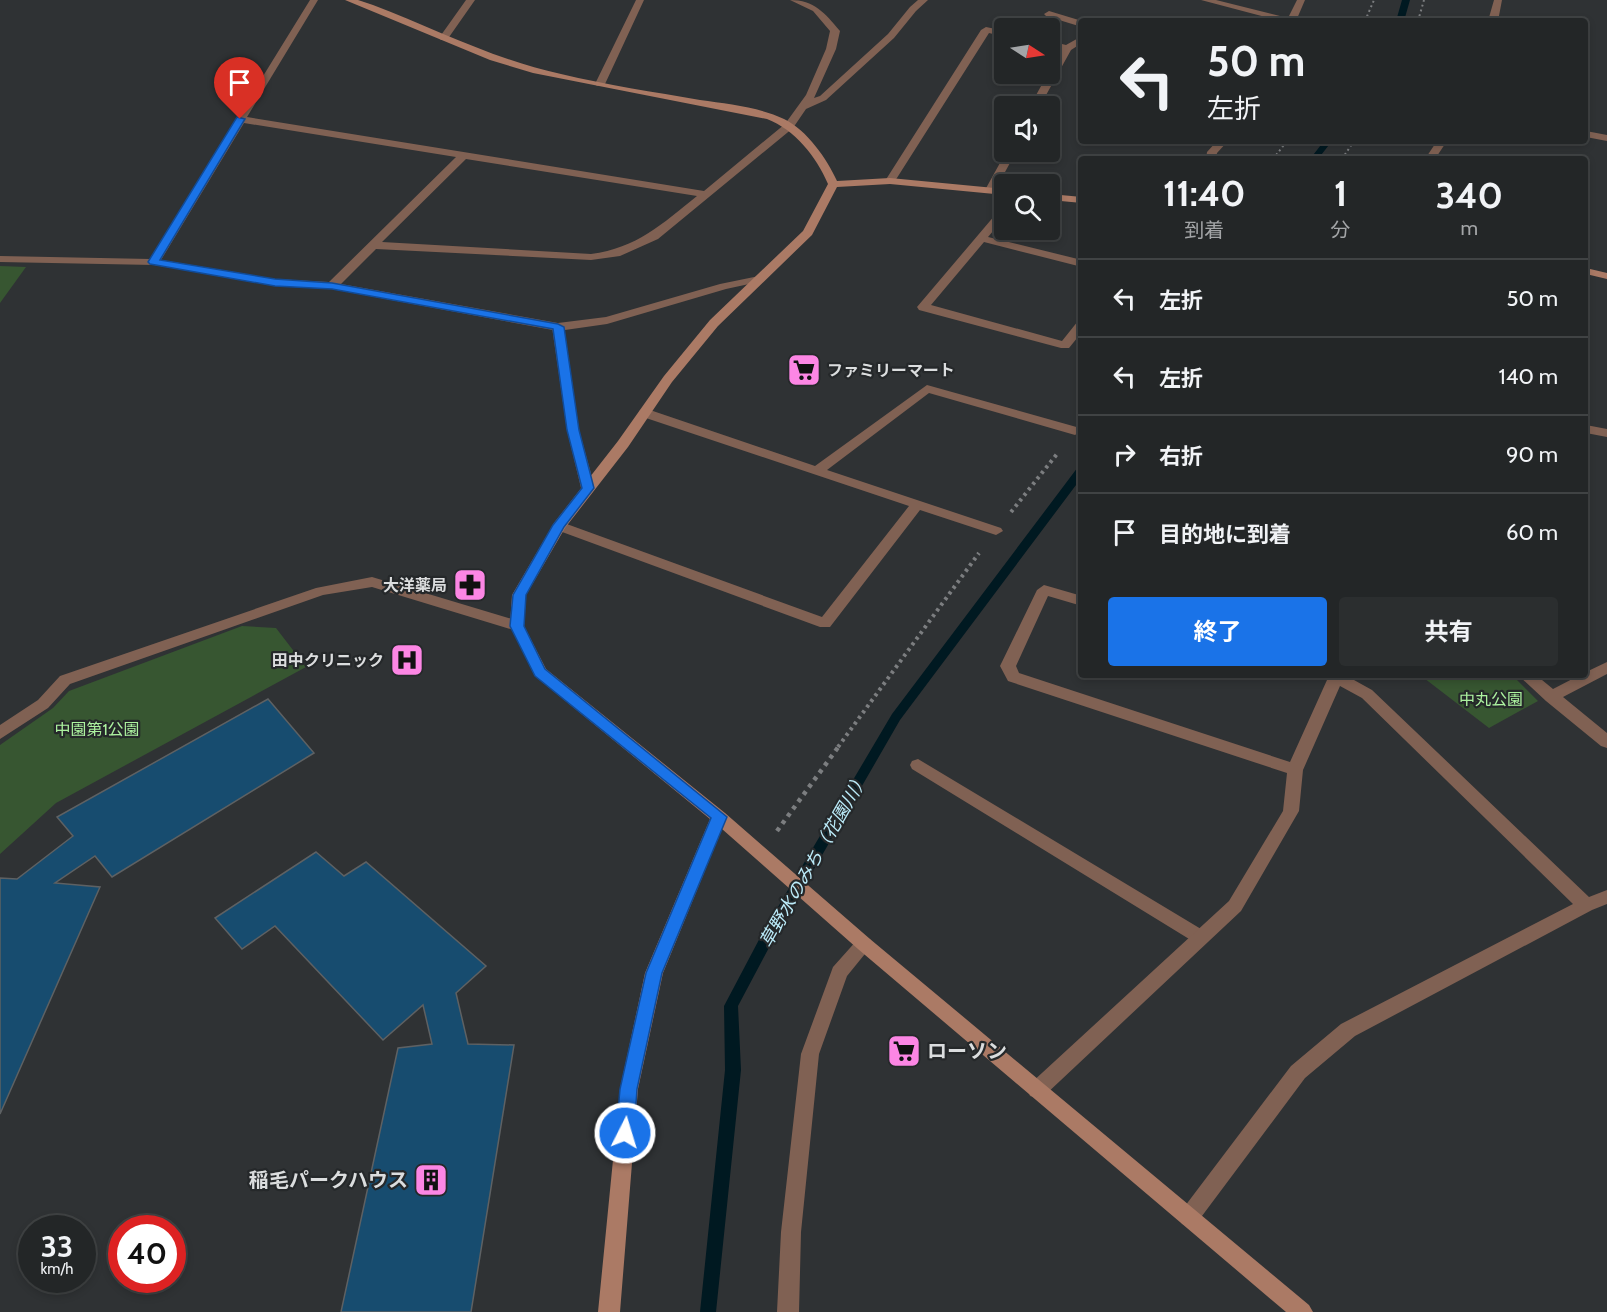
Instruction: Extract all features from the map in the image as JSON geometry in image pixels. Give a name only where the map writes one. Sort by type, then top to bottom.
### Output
[{"type":"street","points":[[154,262],[314,0]]},
{"type":"street","points":[[349,0],[387,11],[444,38],[515,65],[600,84],[733,109],[789,126],[826,169],[833,184]]},
{"type":"street","points":[[444,38],[471,0]]},
{"type":"street","points":[[600,84],[640,0]]},
{"type":"street","points":[[372,245],[575,257],[616,254],[654,237],[789,126],[810,95],[831,49],[835,31],[816,9],[794,0]]},
{"type":"street","points":[[802,107],[823,98],[891,36],[913,9],[924,0]]},
{"type":"street","points":[[1205,0],[1279,18]]},
{"type":"street","points":[[1292,18],[1301,0]]},
{"type":"street","points":[[1494,18],[1498,0]]},
{"type":"street","points":[[1049,14],[1078,23]]},
{"type":"street","points":[[890,181],[986,30],[994,32]]},
{"type":"street","points":[[1041,96],[1067,48],[1078,41]]},
{"type":"street","points":[[1060,46],[1067,48]]},
{"type":"street","points":[[240,119],[462,157],[705,194]]},
{"type":"street","points":[[1588,134],[1607,138]]},
{"type":"street","points":[[332,286],[462,157]]},
{"type":"street","points":[[990,190],[1005,162]]},
{"type":"street","points":[[833,184],[890,181],[994,191]]},
{"type":"street","points":[[833,184],[808,233],[714,323],[668,379],[645,413],[559,525],[519,595],[517,626],[540,672],[719,817],[864,944],[1302,1312]]},
{"type":"street","points":[[1060,198],[1078,200]]},
{"type":"street","points":[[994,223],[923,306],[1065,345],[1078,329]]},
{"type":"street","points":[[981,238],[1078,263]]},
{"type":"street","points":[[0,259],[154,262],[275,282],[332,286],[558,327],[607,320],[724,286],[759,279]]},
{"type":"street","points":[[1588,271],[1607,276]]},
{"type":"street","points":[[558,327],[573,430],[588,488]]},
{"type":"street","points":[[817,471],[927,389],[1075,431]]},
{"type":"street","points":[[645,413],[996,531]]},
{"type":"street","points":[[1588,431],[1607,433]]},
{"type":"street","points":[[559,525],[825,623],[918,504]]},
{"type":"street","points":[[0,733],[43,704],[65,680],[321,591],[372,582],[517,626]]},
{"type":"street","points":[[1078,600],[1044,590],[1008,666],[1013,677],[1295,770]]},
{"type":"street","points":[[1588,677],[1607,667]]},
{"type":"street","points":[[1037,1089],[1235,906],[1291,811],[1295,770],[1331,678]]},
{"type":"street","points":[[1336,678],[1367,694],[1586,906]]},
{"type":"street","points":[[1529,678],[1607,742]]},
{"type":"street","points":[[1551,697],[1586,678]]},
{"type":"street","points":[[918,765],[1200,937]]},
{"type":"street","points":[[609,1312],[629,1089],[654,973],[719,817]]},
{"type":"street","points":[[1189,1217],[1298,1072],[1348,1030],[1607,897]]},
{"type":"street","points":[[788,1312],[791,1232],[810,1054],[839,972],[864,944]]},
{"type":"path","points":[[1366,18],[1374,0]]},
{"type":"path","points":[[1419,18],[1424,0]]},
{"type":"path","points":[[1275,156],[1285,144]]},
{"type":"path","points":[[761,854],[996,531],[1075,431]]},
{"type":"green space","points":[[0,266],[26,267],[0,303]]},
{"type":"green space","name":"中園第1公園","points":[[242,626],[276,628],[306,667],[56,803],[0,854],[0,745],[53,708],[69,691]]},
{"type":"green space","name":"中丸公園","points":[[1424,678],[1515,678],[1538,701],[1489,728]]},
{"type":"building","points":[[268,699],[314,753],[112,877],[95,856],[55,883],[100,887],[0,1114],[0,878],[17,879],[73,836],[57,817]]},
{"type":"building","name":"稲毛パークハウス","points":[[316,852],[344,876],[366,862],[486,966],[456,993],[468,1044],[514,1045],[471,1312],[341,1312],[398,1048],[432,1044],[423,1005],[383,1040],[275,926],[242,949],[215,918]]},
{"type":"waterway","name":"草野水のみち（花園川）","points":[[1401,18],[1406,0]]},
{"type":"waterway","name":"草野水のみち（花園川）","points":[[1316,156],[1326,144]]},
{"type":"waterway","name":"草野水のみち（花園川）","points":[[708,1312],[733,1070],[731,1006],[767,938],[896,717],[1078,474]]},
{"type":"place","name":"ファミリーマート","points":[[804,370]]},
{"type":"place","name":"大洋薬局","points":[[470,585]]},
{"type":"place","name":"田中クリニック","points":[[407,660]]},
{"type":"place","name":"ローソン","points":[[904,1051]]},
{"type":"place","name":"稲毛パークハウス","points":[[431,1180]]},
{"type":"route","points":[[240,119],[154,262],[275,282],[332,286],[502,319],[558,327],[573,430],[588,488],[559,525],[519,595],[517,626],[540,672],[719,817],[654,973],[629,1089],[625,1133]]}]
